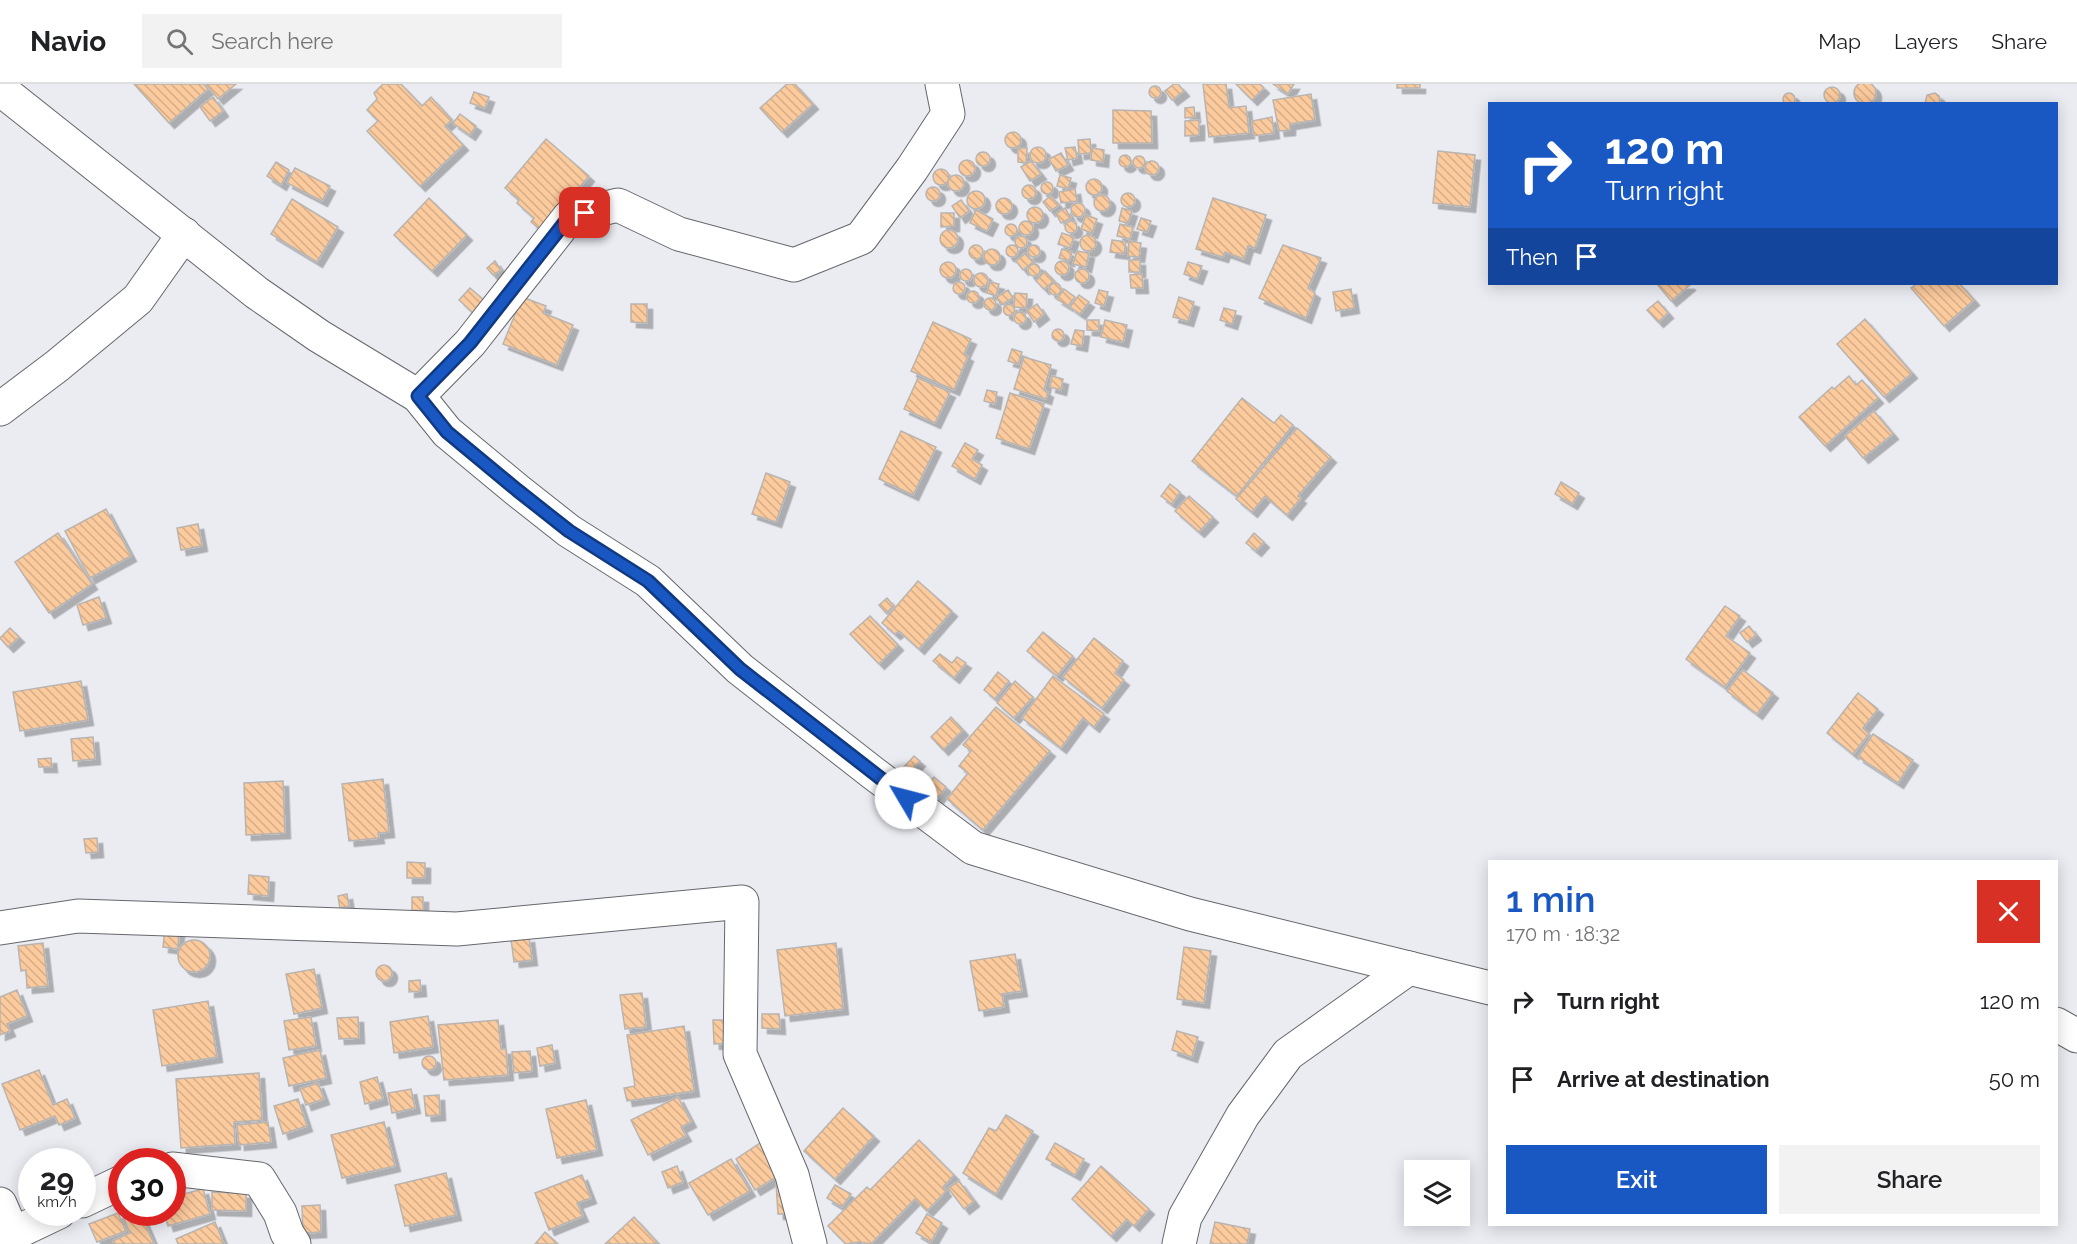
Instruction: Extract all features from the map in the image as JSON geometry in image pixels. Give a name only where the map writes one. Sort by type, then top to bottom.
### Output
[{"type":"street","points":[[418,396],[470,343],[569,217],[618,205],[679,234],[794,265],[861,238],[912,169],[948,114],[942,84]]},
{"type":"street","points":[[0,88],[257,293],[319,336],[418,396],[447,432],[517,490],[569,531],[648,581],[740,669],[973,848],[1190,914],[1488,988]]},
{"type":"street","points":[[0,409],[57,366],[138,299],[184,234]]},
{"type":"street","points":[[0,928],[78,915],[457,929],[742,902],[741,1054],[792,1175],[810,1244]]},
{"type":"street","points":[[1157,1244],[1182,1231],[1243,1115],[1288,1054],[1409,968]]},
{"type":"street","points":[[2058,1025],[2077,1036]]},
{"type":"street","points":[[186,1171],[259,1179],[280,1213],[287,1233],[294,1244]]},
{"type":"street","points":[[0,1203],[13,1234],[30,1226]]},
{"type":"building","points":[[1865,82],[1873,85],[1875,89],[1873,101],[1857,101],[1854,93],[1857,85]]},
{"type":"building","points":[[134,84],[204,84],[208,89],[169,123]]},
{"type":"building","points":[[206,84],[236,84],[218,99]]},
{"type":"building","points":[[383,84],[401,84],[422,106],[431,97],[452,120],[445,126],[463,145],[420,186],[367,131],[378,121],[367,110],[377,99],[374,93]]},
{"type":"building","points":[[787,84],[795,84],[813,104],[782,132],[760,108]]},
{"type":"building","points":[[1174,84],[1178,84],[1184,91],[1172,100],[1165,91]]},
{"type":"building","points":[[1203,84],[1226,84],[1229,108],[1246,106],[1249,133],[1209,137]]},
{"type":"building","points":[[1236,84],[1260,84],[1264,88],[1252,100]]},
{"type":"building","points":[[1273,84],[1294,84],[1288,94]]},
{"type":"building","points":[[1397,84],[1420,84],[1420,88],[1397,88]]},
{"type":"building","points":[[1157,86],[1161,92],[1157,98],[1153,98],[1149,90]]},
{"type":"building","points":[[1832,87],[1838,89],[1838,101],[1826,101],[1824,95],[1826,89]]},
{"type":"building","points":[[474,92],[489,97],[485,108],[470,103]]},
{"type":"building","points":[[1787,93],[1795,97],[1794,102],[1783,101]]},
{"type":"building","points":[[1935,93],[1939,96],[1940,102],[1925,102],[1927,95]]},
{"type":"building","points":[[1311,94],[1315,120],[1290,124],[1290,130],[1279,131],[1273,100]]},
{"type":"building","points":[[213,97],[223,111],[210,121],[200,107]]},
{"type":"building","points":[[1194,107],[1195,117],[1185,118],[1185,108]]},
{"type":"building","points":[[1113,110],[1151,111],[1152,143],[1113,143]]},
{"type":"building","points":[[460,114],[476,126],[470,135],[453,123]]},
{"type":"building","points":[[1272,117],[1274,133],[1254,136],[1252,121]]},
{"type":"building","points":[[1199,120],[1199,135],[1185,136],[1185,121]]},
{"type":"building","points":[[1013,132],[1019,134],[1021,140],[1019,146],[1013,148],[1007,146],[1005,140],[1007,134]]},
{"type":"building","points":[[546,139],[589,176],[543,232],[531,222],[534,218],[517,203],[519,200],[505,188]]},
{"type":"building","points":[[1090,139],[1091,153],[1079,154],[1078,140]]},
{"type":"building","points":[[1035,147],[1041,147],[1046,155],[1044,161],[1035,163],[1030,158],[1030,152]]},
{"type":"building","points":[[1075,147],[1077,158],[1068,160],[1065,148]]},
{"type":"building","points":[[1018,148],[1027,148],[1026,163],[1018,162]]},
{"type":"building","points":[[1092,148],[1104,150],[1103,162],[1091,160]]},
{"type":"building","points":[[1438,151],[1475,155],[1470,207],[1433,203]]},
{"type":"building","points":[[983,152],[988,154],[990,159],[988,164],[983,166],[978,164],[976,159],[978,154]]},
{"type":"building","points":[[1061,153],[1068,165],[1056,171],[1049,159]]},
{"type":"building","points":[[1127,155],[1131,161],[1127,167],[1123,167],[1119,159]]},
{"type":"building","points":[[1141,156],[1145,162],[1141,168],[1137,168],[1133,160]]},
{"type":"building","points":[[967,160],[973,162],[975,168],[973,174],[967,176],[961,174],[959,168],[961,162]]},
{"type":"building","points":[[1031,161],[1041,174],[1030,181],[1021,167]]},
{"type":"building","points":[[1152,161],[1157,163],[1159,168],[1157,173],[1152,175],[1147,173],[1145,168],[1147,163]]},
{"type":"building","points":[[276,162],[289,170],[281,185],[267,176]]},
{"type":"building","points":[[295,168],[330,186],[322,201],[287,183]]},
{"type":"building","points":[[941,169],[949,177],[941,185],[933,177]]},
{"type":"building","points":[[956,175],[964,183],[956,191],[948,183]]},
{"type":"building","points":[[1060,175],[1071,178],[1068,189],[1057,186]]},
{"type":"building","points":[[1094,179],[1102,187],[1094,195],[1086,187]]},
{"type":"building","points":[[1049,182],[1052,183],[1052,193],[1045,194],[1042,193],[1041,186],[1042,183]]},
{"type":"building","points":[[1029,185],[1034,187],[1036,192],[1034,197],[1029,199],[1024,197],[1022,192],[1024,187]]},
{"type":"building","points":[[930,187],[936,187],[940,194],[936,201],[930,201],[926,197],[926,191]]},
{"type":"building","points":[[1075,189],[1077,201],[1061,203],[1059,192]]},
{"type":"building","points":[[976,191],[982,194],[985,200],[982,206],[976,209],[970,206],[967,200],[970,194]]},
{"type":"building","points":[[1128,193],[1133,195],[1135,200],[1133,205],[1128,207],[1123,205],[1121,200],[1123,195]]},
{"type":"building","points":[[1102,195],[1108,197],[1110,203],[1108,209],[1102,211],[1096,209],[1094,203],[1096,197]]},
{"type":"building","points":[[1051,196],[1059,205],[1050,211],[1043,202]]},
{"type":"building","points":[[429,198],[467,235],[432,271],[394,235]]},
{"type":"building","points":[[1001,198],[1007,198],[1012,206],[1010,212],[1001,214],[996,209],[996,203]]},
{"type":"building","points":[[1213,198],[1266,215],[1255,248],[1248,246],[1244,259],[1225,252],[1223,257],[1196,249]]},
{"type":"building","points":[[292,199],[338,227],[317,262],[271,234]]},
{"type":"building","points":[[961,200],[969,211],[960,218],[952,206]]},
{"type":"building","points":[[1078,203],[1083,205],[1085,210],[1083,215],[1078,217],[1073,215],[1071,210],[1073,205]]},
{"type":"building","points":[[1035,207],[1043,215],[1035,223],[1027,215]]},
{"type":"building","points":[[1065,208],[1071,218],[1061,223],[1056,214]]},
{"type":"building","points":[[1122,208],[1132,211],[1128,223],[1119,221]]},
{"type":"building","points":[[976,210],[993,219],[987,231],[970,223]]},
{"type":"building","points":[[941,213],[954,213],[954,226],[941,227]]},
{"type":"building","points":[[1086,215],[1097,219],[1092,233],[1081,229]]},
{"type":"building","points":[[1141,218],[1151,221],[1147,232],[1137,229]]},
{"type":"building","points":[[1026,221],[1031,223],[1033,228],[1031,233],[1026,235],[1021,233],[1019,228],[1021,223]]},
{"type":"building","points":[[1073,221],[1077,227],[1073,233],[1069,233],[1065,225]]},
{"type":"building","points":[[1013,224],[1017,230],[1013,236],[1009,236],[1005,228]]},
{"type":"building","points":[[1120,224],[1133,227],[1130,239],[1117,236]]},
{"type":"building","points":[[949,230],[955,233],[958,239],[955,245],[949,248],[943,245],[940,239],[943,233]]},
{"type":"building","points":[[1062,233],[1074,237],[1070,248],[1058,244]]},
{"type":"building","points":[[1088,235],[1096,243],[1088,251],[1080,243]]},
{"type":"building","points":[[1023,236],[1027,242],[1023,248],[1019,248],[1015,240]]},
{"type":"building","points":[[1112,240],[1126,242],[1124,254],[1110,252]]},
{"type":"building","points":[[1129,241],[1141,243],[1139,257],[1128,256]]},
{"type":"building","points":[[973,245],[979,245],[983,252],[979,259],[973,259],[969,255],[969,249]]},
{"type":"building","points":[[1014,245],[1017,246],[1017,256],[1010,257],[1007,256],[1006,249],[1007,246]]},
{"type":"building","points":[[1036,245],[1040,251],[1036,257],[1032,257],[1028,249]]},
{"type":"building","points":[[1283,245],[1321,258],[1308,288],[1315,293],[1306,318],[1259,298]]},
{"type":"building","points":[[992,249],[998,251],[1000,257],[998,263],[992,265],[986,263],[984,257],[986,251]]},
{"type":"building","points":[[1062,249],[1072,252],[1069,261],[1059,258]]},
{"type":"building","points":[[1077,251],[1089,253],[1086,267],[1073,264]]},
{"type":"building","points":[[1026,253],[1033,262],[1023,270],[1016,261]]},
{"type":"building","points":[[1129,260],[1140,260],[1140,272],[1129,272]]},
{"type":"building","points":[[495,261],[501,270],[493,275],[487,268]]},
{"type":"building","points":[[1062,261],[1067,263],[1069,268],[1067,273],[1062,275],[1057,273],[1055,268],[1057,263]]},
{"type":"building","points":[[948,262],[956,270],[948,278],[940,270]]},
{"type":"building","points":[[1188,262],[1202,266],[1197,279],[1184,274]]},
{"type":"building","points":[[1034,264],[1040,270],[1034,276],[1028,270]]},
{"type":"building","points":[[966,269],[972,275],[966,281],[960,275]]},
{"type":"building","points":[[1082,269],[1087,271],[1089,276],[1087,281],[1082,283],[1077,281],[1075,276],[1077,271]]},
{"type":"building","points":[[1045,271],[1054,281],[1044,289],[1036,281]]},
{"type":"building","points":[[981,273],[986,275],[988,280],[986,285],[981,287],[976,285],[974,280],[976,275]]},
{"type":"building","points":[[1142,274],[1143,288],[1131,288],[1130,275]]},
{"type":"building","points":[[961,282],[965,288],[961,294],[957,294],[953,286]]},
{"type":"building","points":[[990,282],[999,284],[996,296],[987,293]]},
{"type":"building","points":[[1057,283],[1061,289],[1057,295],[1053,295],[1049,287]]},
{"type":"building","points":[[1658,285],[1690,285],[1671,301]]},
{"type":"building","points":[[1916,285],[1961,285],[1974,300],[1944,326],[1911,288]]},
{"type":"building","points":[[470,288],[485,301],[473,313],[459,300]]},
{"type":"building","points":[[1064,289],[1075,297],[1068,306],[1057,299]]},
{"type":"building","points":[[1351,289],[1354,308],[1336,311],[1333,292]]},
{"type":"building","points":[[1008,290],[1013,298],[1001,305],[997,297]]},
{"type":"building","points":[[1099,290],[1108,292],[1104,306],[1095,303]]},
{"type":"building","points":[[973,291],[979,297],[973,303],[967,297]]},
{"type":"building","points":[[1015,293],[1027,294],[1026,308],[1014,307]]},
{"type":"building","points":[[1079,295],[1089,302],[1080,314],[1070,307]]},
{"type":"building","points":[[522,297],[546,306],[543,313],[573,325],[557,365],[503,344]]},
{"type":"building","points":[[1179,297],[1194,302],[1188,321],[1173,317]]},
{"type":"building","points":[[992,298],[995,299],[995,309],[988,310],[985,309],[984,302],[985,299]]},
{"type":"building","points":[[1658,301],[1668,313],[1658,322],[1647,310]]},
{"type":"building","points":[[631,304],[647,304],[647,323],[631,322]]},
{"type":"building","points":[[1037,304],[1044,314],[1034,322],[1027,311]]},
{"type":"building","points":[[1009,305],[1013,306],[1013,314],[1009,315],[1005,314],[1004,310],[1005,306]]},
{"type":"building","points":[[1224,308],[1236,311],[1232,324],[1220,320]]},
{"type":"building","points":[[1020,312],[1026,318],[1020,324],[1014,318]]},
{"type":"building","points":[[1865,319],[1912,373],[1884,397],[1837,344]]},
{"type":"building","points":[[1087,320],[1099,320],[1099,331],[1087,330]]},
{"type":"building","points":[[1105,320],[1127,325],[1123,342],[1101,337]]},
{"type":"building","points":[[933,322],[971,339],[964,354],[968,356],[954,390],[911,371]]},
{"type":"building","points":[[1060,329],[1064,335],[1060,341],[1056,341],[1052,333]]},
{"type":"building","points":[[1075,330],[1084,331],[1082,346],[1071,344]]},
{"type":"building","points":[[1012,349],[1022,352],[1018,364],[1008,361]]},
{"type":"building","points":[[1024,357],[1051,365],[1044,390],[1048,392],[1046,399],[1014,389]]},
{"type":"building","points":[[1052,376],[1063,379],[1061,390],[1050,387]]},
{"type":"building","points":[[1849,376],[1856,385],[1862,380],[1878,398],[1825,446],[1799,417],[1832,387],[1834,389]]},
{"type":"building","points":[[918,378],[950,392],[935,423],[904,409]]},
{"type":"building","points":[[987,390],[997,392],[995,404],[984,401]]},
{"type":"building","points":[[1010,393],[1044,404],[1029,449],[996,438]]},
{"type":"building","points":[[1242,398],[1274,423],[1281,415],[1293,425],[1237,496],[1192,461]]},
{"type":"building","points":[[1874,411],[1893,434],[1863,458],[1845,436]]},
{"type":"building","points":[[1297,428],[1331,457],[1298,496],[1301,498],[1287,515],[1265,496],[1252,512],[1236,499]]},
{"type":"building","points":[[901,431],[936,447],[913,495],[879,479]]},
{"type":"building","points":[[965,443],[978,450],[972,459],[982,465],[975,479],[952,466]]},
{"type":"building","points":[[766,473],[790,482],[776,522],[752,514]]},
{"type":"building","points":[[1561,482],[1579,493],[1572,504],[1555,494]]},
{"type":"building","points":[[1170,484],[1180,492],[1172,504],[1161,496]]},
{"type":"building","points":[[1189,496],[1213,517],[1199,532],[1175,511]]},
{"type":"building","points":[[106,509],[131,556],[90,578],[65,531]]},
{"type":"building","points":[[198,524],[202,546],[181,550],[177,528]]},
{"type":"building","points":[[58,533],[92,584],[49,613],[15,562]]},
{"type":"building","points":[[1254,533],[1264,542],[1256,551],[1246,543]]},
{"type":"building","points":[[918,581],[952,611],[919,649],[899,631],[895,634],[882,623]]},
{"type":"building","points":[[99,597],[106,618],[83,625],[77,605]]},
{"type":"building","points":[[887,598],[894,606],[886,613],[879,605]]},
{"type":"building","points":[[1725,606],[1740,616],[1726,636],[1750,653],[1725,687],[1686,659]]},
{"type":"building","points":[[870,616],[898,645],[879,664],[850,634]]},
{"type":"building","points":[[1749,626],[1756,635],[1747,642],[1740,633]]},
{"type":"building","points":[[10,628],[19,637],[8,647],[0,638]]},
{"type":"building","points":[[1043,632],[1073,656],[1057,676],[1027,651]]},
{"type":"building","points":[[1094,638],[1123,661],[1115,673],[1124,680],[1102,708],[1063,677]]},
{"type":"building","points":[[940,654],[952,663],[957,657],[966,663],[954,678],[933,661]]},
{"type":"building","points":[[1743,670],[1773,693],[1757,714],[1727,691]]},
{"type":"building","points":[[998,672],[1009,681],[995,699],[984,690]]},
{"type":"building","points":[[1053,676],[1104,714],[1094,727],[1083,718],[1061,748],[1022,718]]},
{"type":"building","points":[[81,681],[88,720],[20,731],[13,692]]},
{"type":"building","points":[[1015,681],[1033,697],[1014,718],[997,703]]},
{"type":"building","points":[[1858,693],[1878,709],[1863,728],[1869,734],[1853,754],[1827,733]]},
{"type":"building","points":[[996,707],[1050,751],[983,830],[947,799],[968,773],[959,766],[971,751],[963,745]]},
{"type":"building","points":[[951,717],[963,730],[943,750],[931,737]]},
{"type":"building","points":[[1873,734],[1913,760],[1898,783],[1858,757]]},
{"type":"building","points":[[93,737],[95,759],[73,761],[71,739]]},
{"type":"building","points":[[914,756],[920,761],[914,767],[918,772],[912,778],[902,769]]},
{"type":"building","points":[[51,758],[52,767],[39,767],[38,759]]},
{"type":"building","points":[[934,777],[946,787],[938,798],[925,788]]},
{"type":"building","points":[[383,779],[389,832],[378,833],[379,838],[349,841],[342,784]]},
{"type":"building","points":[[283,781],[285,833],[246,835],[244,783]]},
{"type":"building","points":[[97,838],[98,852],[86,853],[84,839]]},
{"type":"building","points":[[407,862],[425,863],[425,878],[407,878]]},
{"type":"building","points":[[249,875],[269,877],[268,896],[248,894]]},
{"type":"building","points":[[347,894],[349,906],[340,908],[338,896]]},
{"type":"building","points":[[412,897],[423,897],[423,911],[412,910]]},
{"type":"building","points":[[165,929],[179,931],[178,949],[163,947]]},
{"type":"building","points":[[529,937],[532,960],[514,962],[511,939]]},
{"type":"building","points":[[194,940],[205,945],[210,956],[205,967],[194,972],[183,967],[178,956],[183,945]]},
{"type":"building","points":[[43,943],[48,986],[27,988],[26,970],[21,971],[18,946]]},
{"type":"building","points":[[836,943],[843,1009],[785,1016],[777,950]]},
{"type":"building","points":[[1184,947],[1211,951],[1204,1003],[1177,999]]},
{"type":"building","points":[[1015,954],[1022,991],[1002,994],[1004,1007],[979,1011],[970,961]]},
{"type":"building","points":[[384,965],[392,973],[384,981],[376,973]]},
{"type":"building","points":[[314,969],[322,1008],[294,1014],[286,974]]},
{"type":"building","points":[[420,980],[421,991],[409,992],[409,981]]},
{"type":"building","points":[[17,990],[27,1016],[7,1024],[10,1031],[0,1035],[0,997]]},
{"type":"building","points":[[642,993],[646,1027],[625,1029],[620,995]]},
{"type":"building","points":[[208,1001],[217,1057],[162,1066],[153,1010]]},
{"type":"building","points":[[762,1014],[779,1014],[780,1029],[762,1028]]},
{"type":"building","points":[[428,1016],[433,1047],[394,1053],[390,1022]]},
{"type":"building","points":[[311,1017],[316,1046],[289,1050],[284,1021]]},
{"type":"building","points":[[358,1017],[359,1038],[339,1039],[337,1018]]},
{"type":"building","points":[[498,1020],[501,1049],[506,1049],[508,1075],[444,1080],[438,1025]]},
{"type":"building","points":[[713,1020],[734,1020],[735,1043],[714,1044]]},
{"type":"building","points":[[684,1026],[694,1091],[627,1101],[624,1088],[635,1086],[627,1035]]},
{"type":"building","points":[[1177,1031],[1198,1037],[1192,1057],[1172,1050]]},
{"type":"building","points":[[552,1045],[555,1063],[540,1066],[537,1048]]},
{"type":"building","points":[[320,1050],[326,1078],[289,1086],[283,1058]]},
{"type":"building","points":[[530,1051],[532,1071],[514,1073],[512,1052]]},
{"type":"building","points":[[426,1056],[432,1056],[436,1063],[432,1070],[426,1070],[422,1066],[422,1060]]},
{"type":"building","points":[[39,1070],[53,1105],[67,1099],[75,1118],[59,1125],[55,1116],[20,1130],[2,1084]]},
{"type":"building","points":[[259,1073],[262,1120],[234,1122],[235,1144],[181,1148],[176,1079]]},
{"type":"building","points":[[377,1077],[383,1099],[365,1104],[360,1082]]},
{"type":"building","points":[[318,1083],[324,1099],[306,1105],[300,1089]]},
{"type":"building","points":[[411,1089],[415,1108],[392,1113],[388,1093]]},
{"type":"building","points":[[439,1095],[440,1115],[426,1116],[424,1096]]},
{"type":"building","points":[[678,1097],[691,1122],[681,1127],[686,1136],[648,1155],[631,1120]]},
{"type":"building","points":[[298,1099],[307,1126],[283,1134],[274,1106]]},
{"type":"building","points":[[586,1100],[597,1150],[557,1158],[546,1109]]},
{"type":"building","points":[[843,1108],[874,1136],[835,1179],[804,1151]]},
{"type":"building","points":[[1006,1115],[1033,1131],[996,1194],[963,1173],[989,1128],[996,1131]]},
{"type":"building","points":[[268,1122],[271,1142],[239,1145],[237,1125]]},
{"type":"building","points":[[384,1122],[395,1166],[342,1178],[331,1135]]},
{"type":"building","points":[[919,1140],[954,1175],[943,1187],[946,1191],[927,1211],[915,1199],[871,1244],[859,1242],[846,1244],[828,1226],[867,1187],[870,1190]]},
{"type":"building","points":[[760,1143],[780,1175],[755,1190],[736,1159]]},
{"type":"building","points":[[1055,1143],[1084,1159],[1075,1175],[1046,1159]]},
{"type":"building","points":[[731,1159],[750,1191],[708,1215],[689,1183]]},
{"type":"building","points":[[677,1166],[683,1182],[668,1188],[662,1172]]},
{"type":"building","points":[[1101,1166],[1149,1209],[1134,1226],[1127,1219],[1111,1236],[1072,1199]]},
{"type":"building","points":[[446,1173],[456,1215],[405,1226],[395,1185]]},
{"type":"building","points":[[582,1175],[591,1198],[577,1203],[583,1216],[549,1230],[535,1193]]},
{"type":"building","points":[[959,1181],[974,1201],[964,1209],[948,1188]]},
{"type":"building","points":[[776,1183],[790,1183],[792,1214],[778,1214]]},
{"type":"building","points":[[835,1185],[851,1194],[842,1207],[827,1198]]},
{"type":"building","points":[[203,1189],[210,1214],[186,1221],[186,1193]]},
{"type":"building","points":[[212,1192],[246,1193],[246,1211],[212,1210]]},
{"type":"building","points":[[320,1205],[321,1232],[303,1233],[302,1206]]},
{"type":"building","points":[[927,1214],[942,1223],[931,1242],[916,1233]]},
{"type":"building","points":[[108,1217],[108,1226],[124,1226],[126,1231],[97,1242],[90,1226],[96,1226],[96,1221]]},
{"type":"building","points":[[634,1217],[657,1242],[655,1244],[605,1244]]},
{"type":"building","points":[[215,1222],[224,1244],[178,1244],[176,1239]]},
{"type":"building","points":[[1215,1222],[1250,1229],[1247,1244],[1210,1244]]},
{"type":"building","points":[[127,1226],[146,1226],[154,1244],[114,1244],[113,1241],[130,1233]]},
{"type":"building","points":[[545,1232],[558,1244],[535,1244]]},
{"type":"route","points":[[585,213],[569,217],[470,343],[418,396],[447,432],[517,490],[569,531],[648,581],[740,669],[906,798]]}]
